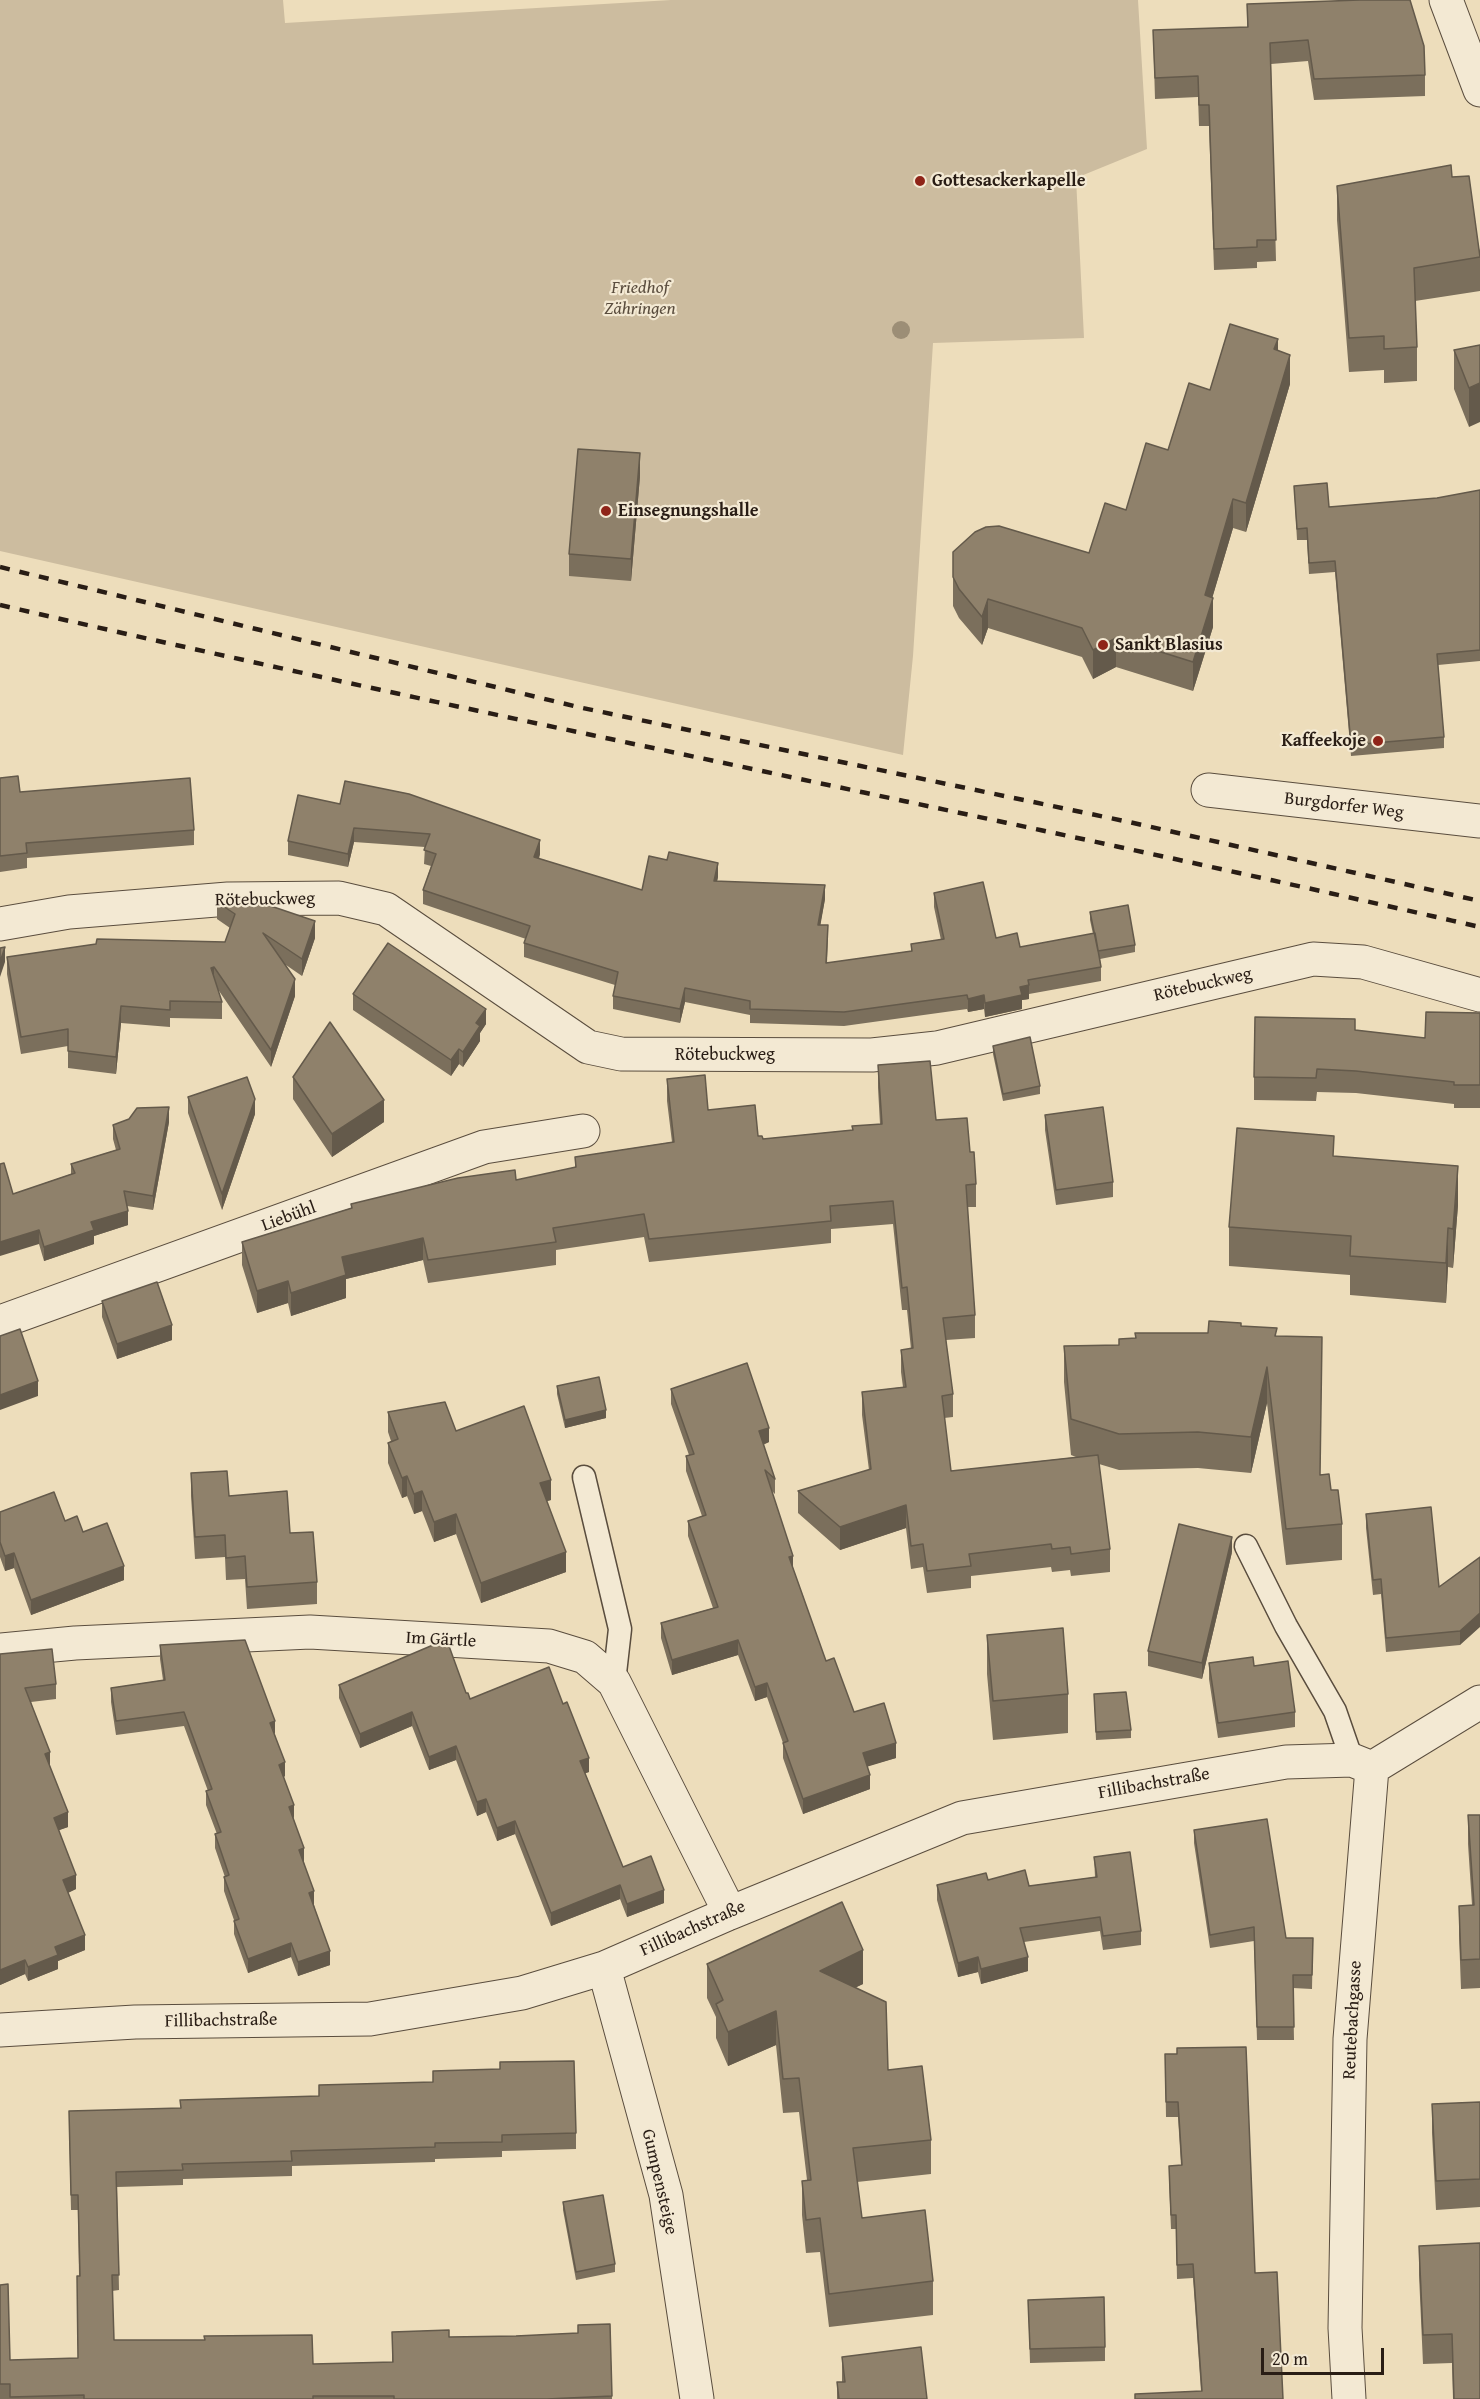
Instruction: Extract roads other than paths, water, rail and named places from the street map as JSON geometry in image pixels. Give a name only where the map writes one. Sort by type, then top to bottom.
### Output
[{"type":"street","points":[[1446,0],[1480,90]]},
{"type":"street","name":"Burgdorfer Weg","points":[[1208,790],[1480,821]]},
{"type":"street","name":"Rötebuckweg","points":[[0,924],[69,912],[228,899],[339,898],[386,909],[588,1047],[621,1054],[872,1056],[937,1048],[1313,959],[1363,963],[1480,994]]},
{"type":"street","name":"Liebühl","points":[[0,1322],[484,1147],[583,1131]]},
{"type":"street","name":"Im Gärtle","points":[[0,1650],[75,1643],[310,1632],[549,1646],[585,1657],[614,1682],[730,1912]]},
{"type":"street","points":[[1362,1764],[1480,1702]]},
{"type":"street","name":"Fillibachstraße","points":[[0,2030],[135,2022],[370,2019],[522,1993],[604,1968],[730,1912],[962,1818],[1286,1762],[1362,1764]]},
{"type":"street","name":"Reutebachgasse","points":[[1349,2399],[1345,2328],[1350,2039],[1362,1764]]},
{"type":"street","name":"Gumpensteige","points":[[604,1968],[666,2195],[697,2399]]},
{"type":"lane","points":[[584,1477],[620,1629],[614,1682]]},
{"type":"lane","points":[[1246,1546],[1286,1626],[1335,1711],[1362,1764]]},
{"type":"railway","points":[[0,567],[578,707],[1129,822],[1480,901]]},
{"type":"railway","points":[[0,605],[370,688],[1110,845],[1480,927]]},
{"type":"place","name":"Gottesackerkapelle","points":[[920,181]]},
{"type":"place","name":"Einsegnungshalle","points":[[606,511]]},
{"type":"place","name":"Sankt Blasius","points":[[1103,645]]},
{"type":"place","name":"Kaffeekoje","points":[[1378,741]]},
{"type":"park label","name":"Friedhof Zähringen","points":[[640,298]]}]
